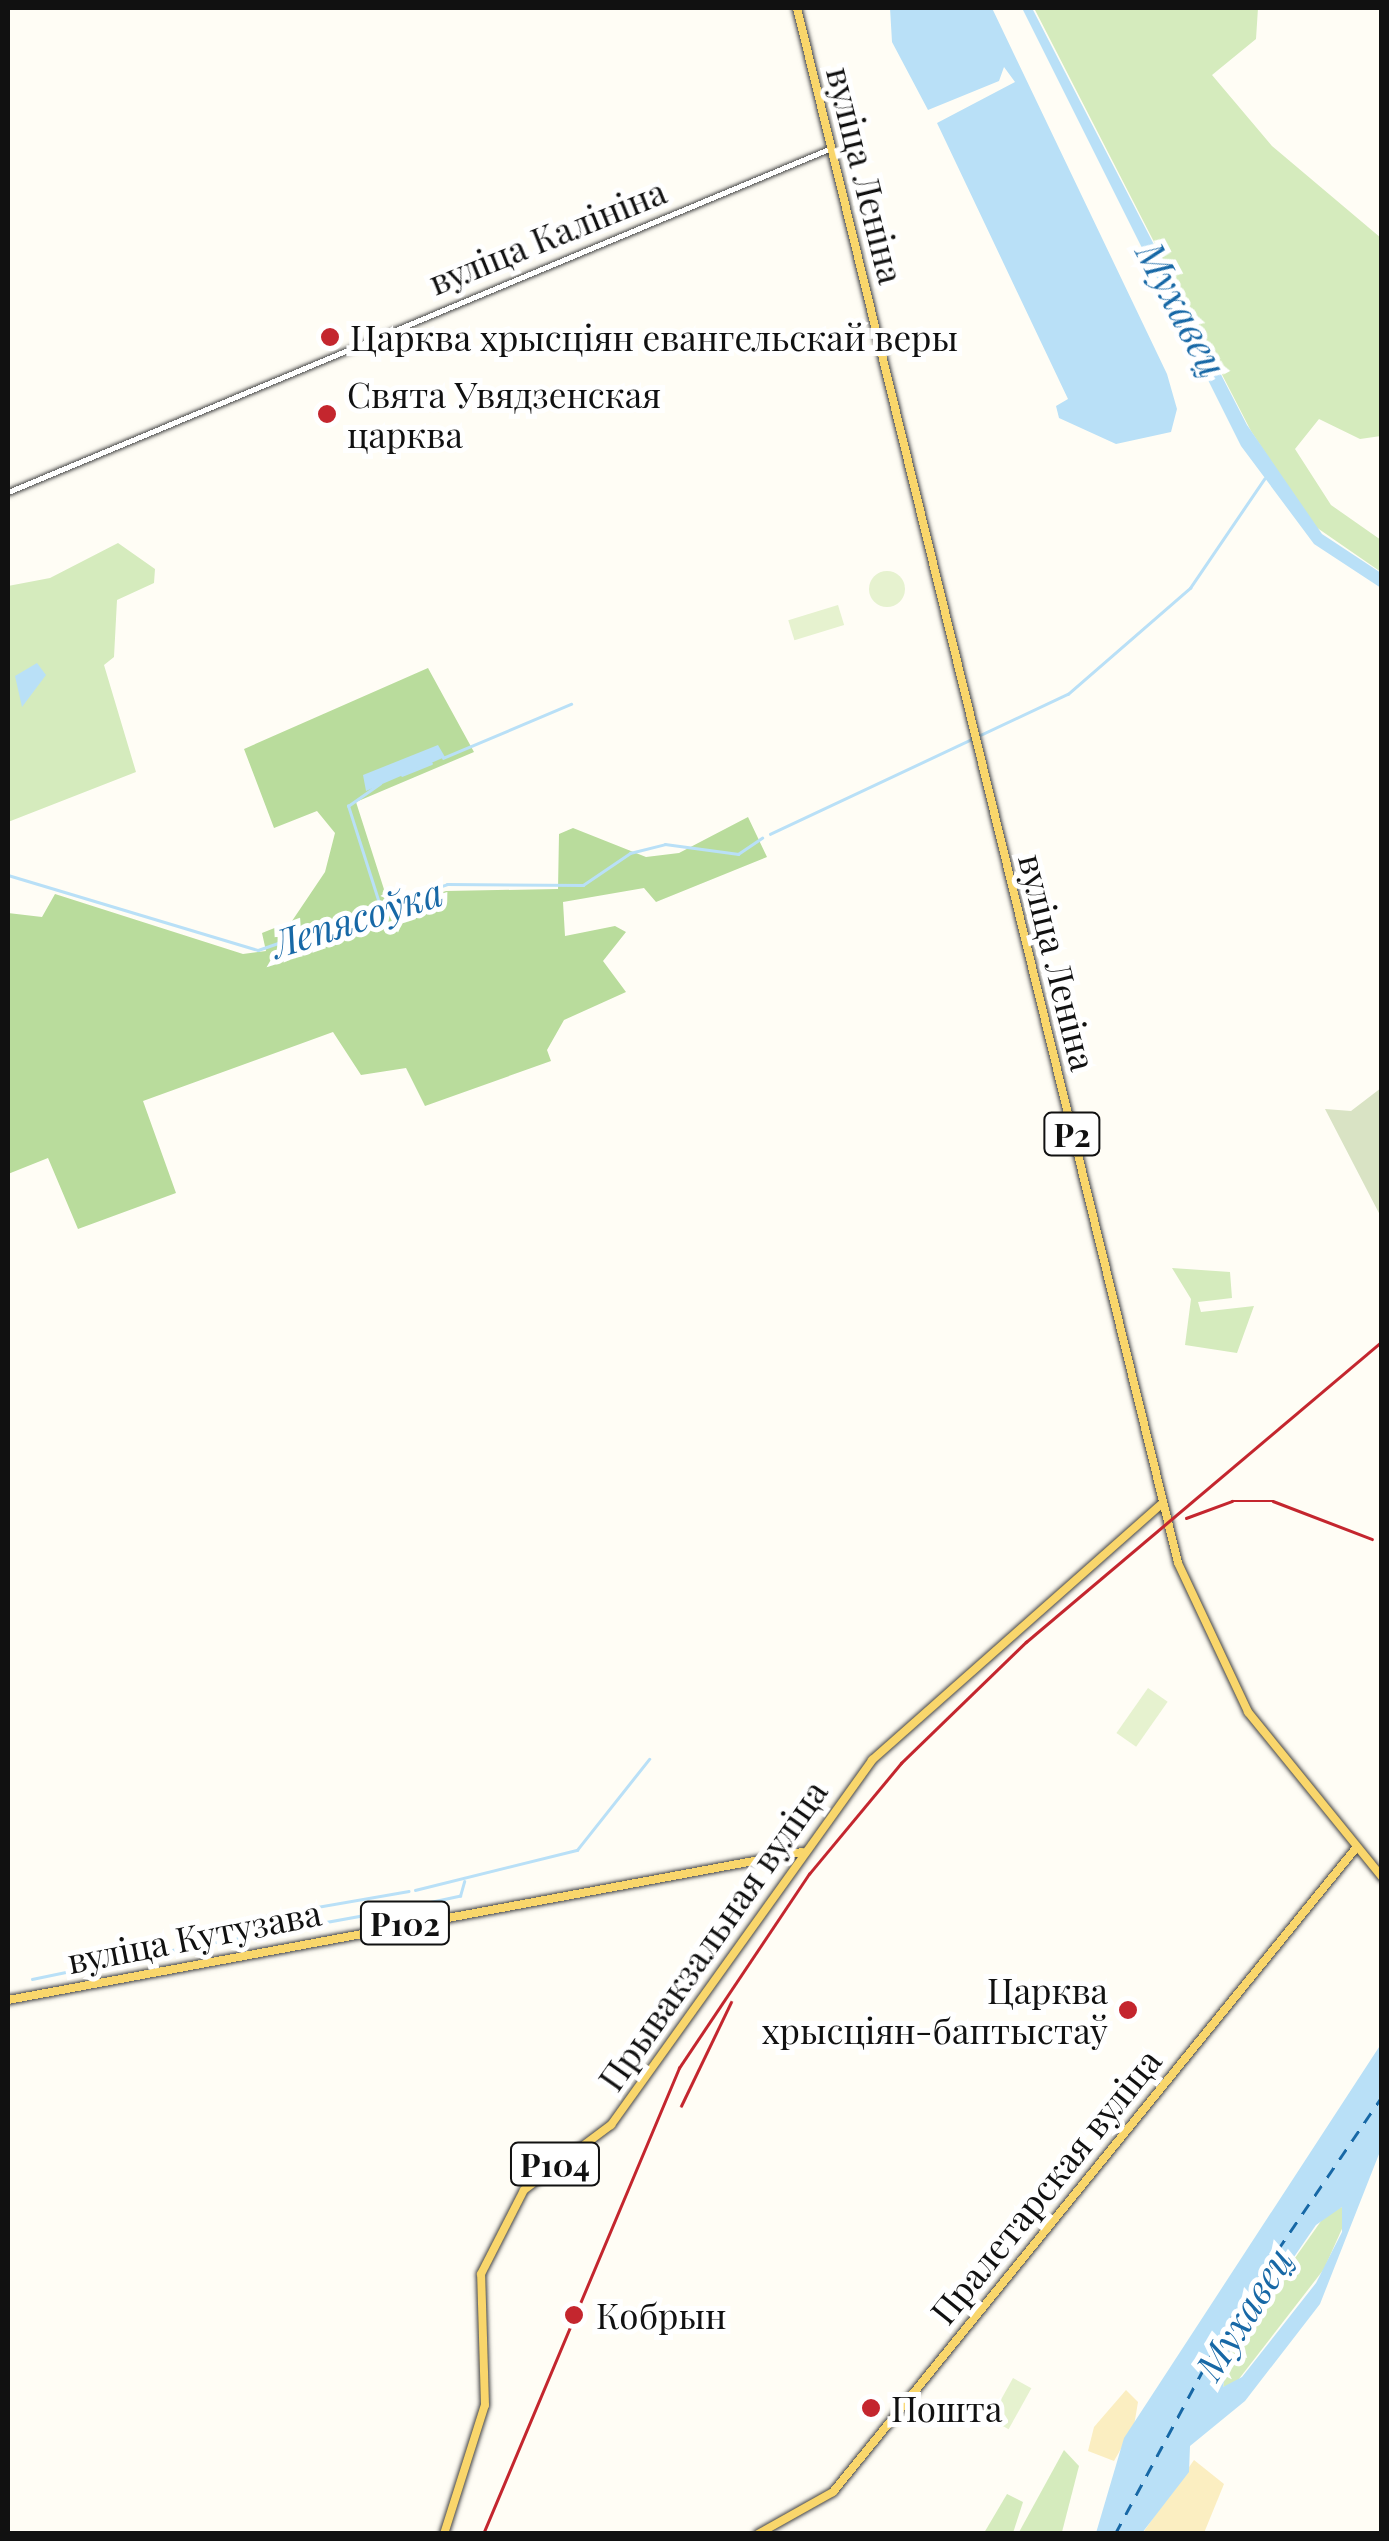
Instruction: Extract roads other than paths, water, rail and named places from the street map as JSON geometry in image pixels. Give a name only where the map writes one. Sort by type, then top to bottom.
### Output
[{"type":"main road","name":"вуліца Леніна","points":[[797,8],[1178,1564],[1237,1693],[1382,1876]]},
{"type":"main road","name":"Прывакзальная вуліца","points":[[444,2534],[483,2418],[480,2287],[495,2236],[532,2182],[612,2124],[802,1852],[872,1760],[1162,1503]]},
{"type":"main road","name":"Пралетарская вуліца","points":[[758,2534],[833,2492],[1356,1848]]},
{"type":"main road","name":"вуліца Кутузава","points":[[8,2000],[802,1852]]},
{"type":"street","points":[[827,130],[812,155],[835,165]]},
{"type":"street","name":"вуліца Калініна","points":[[8,492],[831,148]]},
{"type":"water","points":[[890,8],[992,8],[1167,374],[1177,409],[1171,432],[1116,444],[1059,418],[1056,406],[1068,399],[937,123],[1015,82],[1004,67],[999,81],[928,110],[892,42]]},
{"type":"water","name":"Мухавец","points":[[1022,8],[1032,8],[1247,425],[1322,534],[1381,573],[1381,588],[1314,544],[1241,446]]},
{"type":"water","points":[[37,663],[46,675],[22,707],[15,676]]},
{"type":"water","points":[[438,745],[445,757],[366,791],[363,775]]},
{"type":"water","name":"Мухавец","points":[[1381,2044],[1381,2149],[1320,2304],[1245,2401],[1190,2446],[1189,2472],[1142,2533],[1096,2533],[1124,2438]],"holes":[[[1342,2207],[1342,2232],[1316,2283],[1242,2377],[1223,2387],[1230,2350],[1316,2225]]]},
{"type":"waterway","name":"Лепясоўка","points":[[770,834],[1068,694],[1190,588],[1264,479]]},
{"type":"waterway","points":[[443,758],[571,704]]},
{"type":"waterway","points":[[402,775],[431,763]]},
{"type":"waterway","points":[[380,784],[348,806],[380,906]]},
{"type":"waterway","name":"Лепясоўка","points":[[8,875],[258,950],[447,884],[583,885],[630,853],[665,844],[738,854],[762,838]]},
{"type":"waterway","points":[[415,1890],[577,1850],[649,1759]]},
{"type":"waterway","points":[[421,1904],[460,1896],[464,1882]]},
{"type":"waterway","points":[[174,1932],[408,1891]]},
{"type":"waterway","points":[[161,1952],[414,1906]]},
{"type":"waterway","points":[[32,1979],[148,1955]]},
{"type":"railway","points":[[483,2534],[679,2068],[809,1874],[901,1763],[1026,1642],[1382,1341]]},
{"type":"railway","points":[[1186,1518],[1232,1501],[1273,1501],[1372,1539]]},
{"type":"railway","points":[[681,2106],[731,2002]]},
{"type":"place","name":"Царква хрысціян евангельскай веры","points":[[330,337]]},
{"type":"place","name":"Свята Увядзенская царква","points":[[327,414]]},
{"type":"place","name":"Царква хрысціян-баптыстаў","points":[[1128,2010]]},
{"type":"place","name":"Кобрын","points":[[574,2315]]},
{"type":"place","name":"Пошта","points":[[871,2408]]}]
